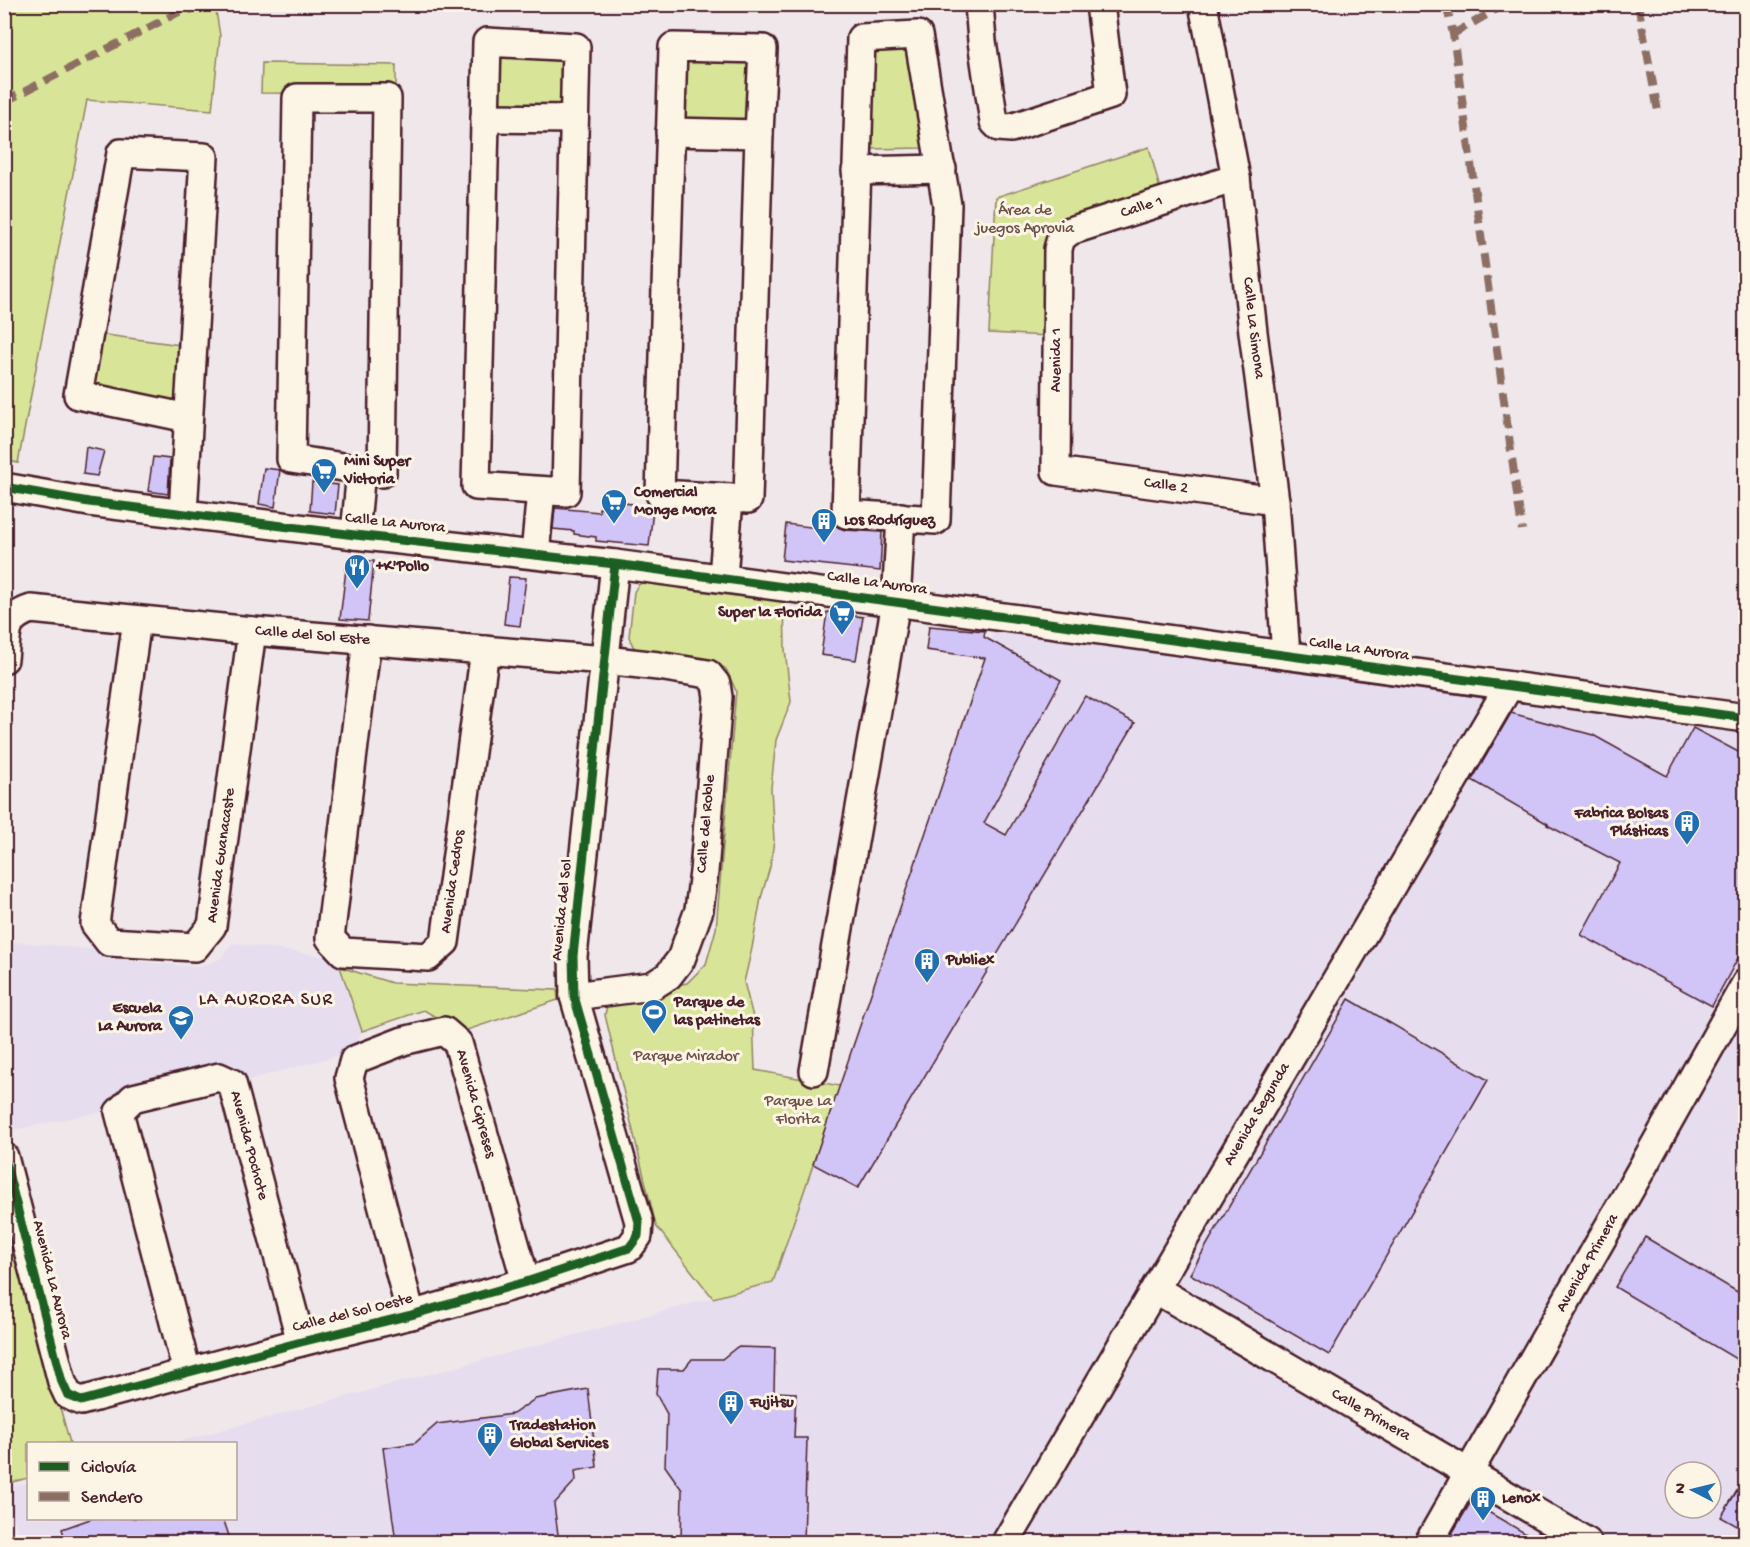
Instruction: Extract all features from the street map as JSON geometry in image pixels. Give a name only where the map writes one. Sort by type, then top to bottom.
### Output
[{"type":"street","points":[[979,4],[994,122],[999,127],[1011,128],[1110,95],[1100,4]]},
{"type":"street","name":"Calle La Simona","points":[[1203,4],[1236,178],[1275,501],[1286,655]]},
{"type":"street","points":[[918,34],[942,169],[947,205],[936,520],[846,514],[861,38],[918,34]]},
{"type":"street","points":[[487,42],[576,47],[574,119],[566,492],[476,486],[487,42]]},
{"type":"street","points":[[672,47],[763,49],[759,134],[748,499],[660,494],[672,47]]},
{"type":"street","points":[[297,98],[387,98],[382,473],[362,470],[291,459],[297,98]]},
{"type":"street","points":[[485,118],[574,119]]},
{"type":"street","points":[[670,132],[759,134]]},
{"type":"street","points":[[183,513],[204,157],[121,153],[78,395],[188,418]]},
{"type":"street","points":[[856,171],[942,169]]},
{"type":"street","name":"Calle 1","points":[[1058,249],[1062,238],[1070,231],[1236,178]]},
{"type":"street","name":"Avenida 1","points":[[1056,471],[1058,249]]},
{"type":"street","points":[[355,535],[362,470]]},
{"type":"street","name":"Calle 2","points":[[1056,471],[1275,501]]},
{"type":"street","name":"Calle La Aurora","points":[[4,487],[89,502],[723,578],[1746,718]]},
{"type":"street","points":[[535,554],[541,491]]},
{"type":"street","points":[[723,578],[729,498]]},
{"type":"street","points":[[814,1071],[896,602],[901,517]]},
{"type":"street","name":"Avenida del Sol","points":[[615,564],[573,956],[574,996],[639,1222],[638,1236],[629,1248]]},
{"type":"street","name":"Calle del Sol Este","points":[[4,659],[8,625],[20,612],[31,609],[252,631],[605,660]]},
{"type":"street","name":"Avenida Guanacaste","points":[[137,620],[96,924],[108,942],[195,948],[212,926],[252,631]]},
{"type":"street","name":"Avenida Cedros","points":[[367,640],[330,938],[343,952],[428,957],[445,942],[485,650]]},
{"type":"street","name":"Calle del Roble","points":[[574,996],[652,986],[668,976],[681,958],[691,935],[699,910],[704,872],[718,697],[716,684],[708,674],[605,660]]},
{"type":"street","name":"Avenida Segunda","points":[[1006,1542],[1509,686]]},
{"type":"street","name":"Avenida Primera","points":[[1429,1542],[1746,983]]},
{"type":"street","name":"Avenida Cipreses","points":[[411,1315],[349,1078],[354,1059],[403,1041],[444,1031],[458,1043],[526,1282]]},
{"type":"street","name":"Avenida Pochote","points":[[187,1372],[119,1112],[133,1098],[219,1077],[232,1083],[301,1342]]},
{"type":"street","name":"Avenida La Aurora","points":[[4,1157],[62,1382],[68,1395],[81,1401]]},
{"type":"street","name":"Calle del Sol Oeste","points":[[81,1401],[411,1315],[526,1282],[629,1248]]},
{"type":"street","name":"Calle Primera","points":[[1155,1289],[1587,1542]]},
{"type":"shaded area","points":[[997,623],[1745,733],[1745,1542],[22,1542],[5,1494],[4,1489],[27,1483],[27,1520],[237,1520],[237,1442],[178,1442],[773,1282]]},
{"type":"shaded area","name":"Escuela La Aurora","points":[[4,941],[100,950],[111,959],[198,967],[220,959],[233,943],[336,958],[362,1031],[351,1052],[248,1080],[217,1069],[114,1109],[12,1130],[4,1058]]},
{"type":"green space","points":[[5,4],[215,5],[220,36],[212,110],[87,100],[18,463],[4,460]]},
{"type":"green space","points":[[909,41],[925,148],[866,149],[867,44]]},
{"type":"green space","points":[[492,47],[572,50],[569,113],[490,110]]},
{"type":"green space","points":[[682,52],[755,55],[752,124],[679,121]]},
{"type":"green space","points":[[262,63],[396,65],[396,94],[261,93]]},
{"type":"green space","name":"Área de juegos Aprovia","points":[[1149,147],[1161,193],[1070,223],[1050,336],[989,333],[996,197]]},
{"type":"green space","points":[[98,334],[188,346],[181,403],[89,386]]},
{"type":"green space","name":"Parque Mirador","points":[[646,581],[784,600],[785,649],[791,702],[776,740],[771,788],[774,841],[744,982],[753,1017],[755,1070],[840,1086],[773,1282],[713,1298],[656,1226],[605,1015],[607,1005],[617,998],[687,983],[706,964],[716,929],[736,691],[726,669],[714,661],[639,653],[633,646],[629,637],[634,592],[638,585]]},
{"type":"green space","points":[[340,967],[392,983],[557,990],[558,1000],[461,1032],[424,1010],[362,1031]]},
{"type":"green space","points":[[4,1207],[70,1442],[27,1442],[27,1478],[5,1484]]},
{"type":"building","points":[[86,447],[104,451],[97,476],[83,474]]},
{"type":"building","points":[[153,457],[170,459],[168,494],[148,491]]},
{"type":"building","points":[[264,468],[280,470],[275,507],[259,504]]},
{"type":"building","name":"Mini Super Victoria","points":[[312,482],[338,485],[335,514],[310,511]]},
{"type":"building","points":[[613,502],[633,504],[632,509],[653,510],[649,546],[596,541],[596,537],[574,534],[574,531],[553,529],[555,508],[599,512],[599,508],[612,510]]},
{"type":"building","points":[[818,523],[834,524],[845,530],[882,532],[880,571],[782,560],[786,524],[818,528]]},
{"type":"building","name":"+K'Pollo","points":[[347,561],[374,561],[368,621],[340,619]]},
{"type":"building","points":[[509,577],[526,578],[520,626],[504,624]]},
{"type":"building","name":"Super la Florida","points":[[827,612],[863,617],[856,660],[821,655]]},
{"type":"building","name":"Publiex","points":[[929,626],[985,631],[984,637],[1061,680],[984,823],[1006,835],[1085,696],[1135,723],[858,1188],[813,1164],[985,658],[926,650]]},
{"type":"building","name":"Fabrica Bolsas Plásticas","points":[[1511,713],[1593,735],[1667,776],[1693,728],[1746,756],[1746,943],[1712,1006],[1581,935],[1620,863],[1547,825],[1472,780]]},
{"type":"building","points":[[1349,999],[1488,1080],[1329,1355],[1190,1274]]},
{"type":"building","points":[[1645,1237],[1746,1297],[1746,1365],[1615,1287]]},
{"type":"building","name":"Fujitsu","points":[[737,1347],[775,1348],[774,1392],[796,1393],[794,1438],[807,1438],[804,1542],[681,1542],[682,1490],[665,1466],[667,1414],[656,1394],[658,1369],[684,1369],[692,1359],[722,1359]]},
{"type":"building","name":"Tradestation Global Services","points":[[588,1389],[597,1467],[575,1471],[576,1480],[554,1504],[559,1542],[396,1542],[383,1448],[415,1443],[437,1424],[513,1414],[535,1399]]},
{"type":"building","points":[[1746,1476],[1746,1531],[1723,1518],[1723,1514]]},
{"type":"building","name":"Lenox","points":[[1471,1502],[1540,1542],[1447,1542]]},
{"type":"building","points":[[87,1520],[224,1520],[231,1542],[66,1542],[62,1529]]},
{"type":"marked path","points":[[1446,4],[1453,34],[1522,530]]},
{"type":"marked path","points":[[1453,34],[1506,4]]},
{"type":"marked path","points":[[1638,4],[1658,111]]},
{"type":"marked path","points":[[4,102],[179,12],[207,6]]},
{"type":"cycle path","points":[[4,487],[89,502],[615,564],[1746,718]]},
{"type":"cycle path","points":[[4,1157],[62,1382],[68,1395],[81,1401],[411,1315],[526,1282],[629,1248],[638,1236],[639,1222],[574,996],[573,956],[615,564]]},
{"type":"place","name":"Mini Super Victoria","points":[[324,494]]},
{"type":"place","name":"Comercial Monge Mora","points":[[614,525]]},
{"type":"place","name":"Los Rodríguez","points":[[824,544]]},
{"type":"place","name":"+K'Pollo","points":[[357,590]]},
{"type":"place","name":"Super la Florida","points":[[842,636]]},
{"type":"place","name":"Fabrica Bolsas Plásticas","points":[[1687,846]]},
{"type":"place","name":"Publiex","points":[[927,984]]},
{"type":"place","name":"Parque de las patinetas","points":[[654,1035]]},
{"type":"place","name":"Escuela La Aurora","points":[[181,1041]]},
{"type":"place","name":"Fujitsu","points":[[731,1426]]},
{"type":"place","name":"Tradestation Global Services","points":[[490,1458]]},
{"type":"place","name":"Lenox","points":[[1483,1522]]},
{"type":"district","name":"LA AURORA SUR","points":[[266,1000]]},
{"type":"park label","name":"Parque La Florita","points":[[798,1111]]}]
